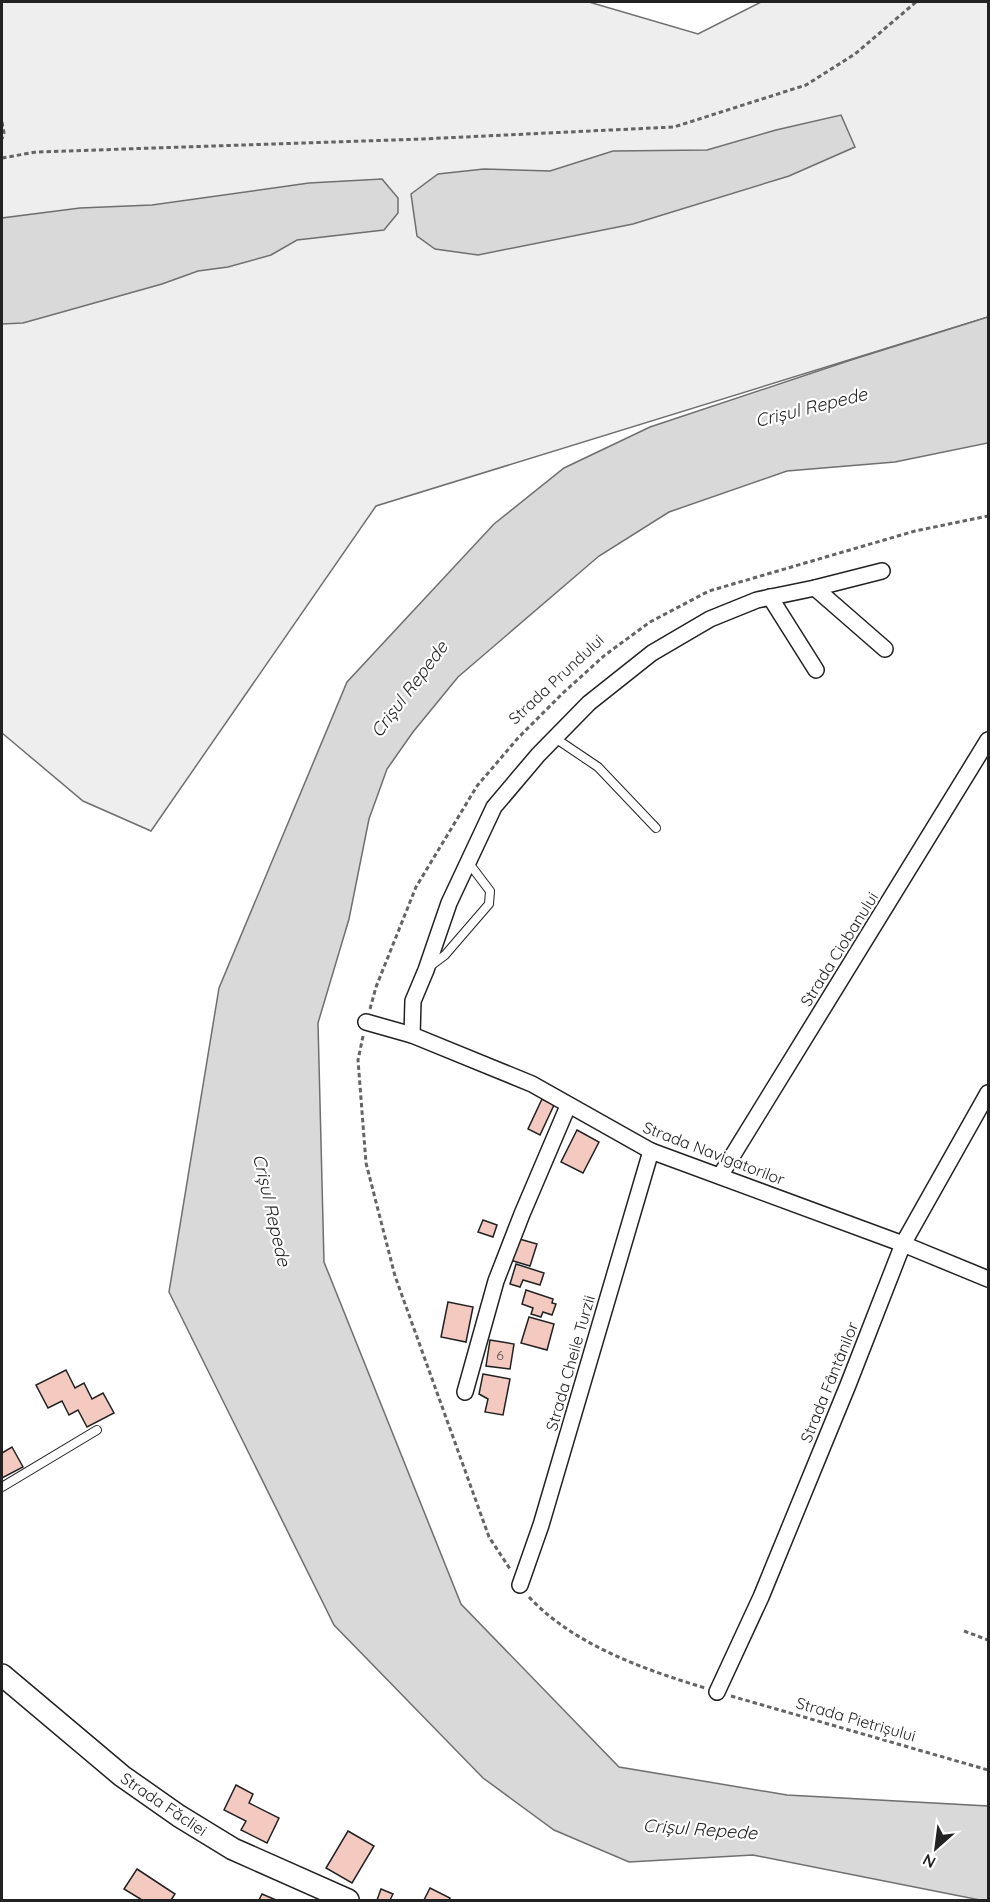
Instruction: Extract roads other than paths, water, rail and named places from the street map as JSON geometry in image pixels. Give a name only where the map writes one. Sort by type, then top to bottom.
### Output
[{"type":"street","points":[[412,1035],[413,1001],[449,903],[494,807],[589,703],[652,652],[710,619],[757,600],[882,571]]},
{"type":"street","points":[[814,588],[885,649]]},
{"type":"street","points":[[770,597],[816,670]]},
{"type":"street","name":"Strada Ciobanului","points":[[720,1176],[988,740]]},
{"type":"street","name":"Strada Navigatorilor","points":[[366,1022],[412,1035],[532,1084],[651,1151],[903,1244],[988,1279]]},
{"type":"street","name":"Strada Fântânilor","points":[[717,1692],[761,1597],[903,1244],[988,1093]]},
{"type":"street","points":[[465,1392],[496,1281],[568,1106]]},
{"type":"street","name":"Strada Cheile Turzii","points":[[520,1585],[541,1525],[651,1151]]},
{"type":"street","name":"Strada Făcliei","points":[[2,1675],[122,1776],[179,1816],[233,1849],[348,1900]]},
{"type":"lane","points":[[555,738],[598,767],[656,828]]},
{"type":"lane","points":[[426,970],[445,955],[489,904],[490,891],[468,862]]},
{"type":"lane","points":[[2,1487],[97,1430]]},
{"type":"water","points":[[841,115],[855,147],[789,176],[633,224],[478,255],[435,249],[417,236],[411,194],[438,174],[484,169],[550,171],[613,151],[707,150],[776,130]]},
{"type":"water","points":[[382,179],[398,198],[398,213],[384,230],[297,240],[271,255],[228,267],[198,271],[162,284],[23,323],[2,324],[2,218],[80,208],[152,205],[309,183]]},
{"type":"water","name":"Crișul Repede","points":[[988,317],[988,443],[895,462],[787,471],[669,512],[599,556],[458,677],[413,732],[387,769],[369,819],[349,919],[318,1023],[324,1262],[461,1604],[619,1767],[787,1795],[988,1806],[988,1900],[753,1855],[629,1862],[554,1830],[483,1778],[334,1625],[169,1292],[219,988],[347,682],[494,524],[564,468],[650,427]]}]
